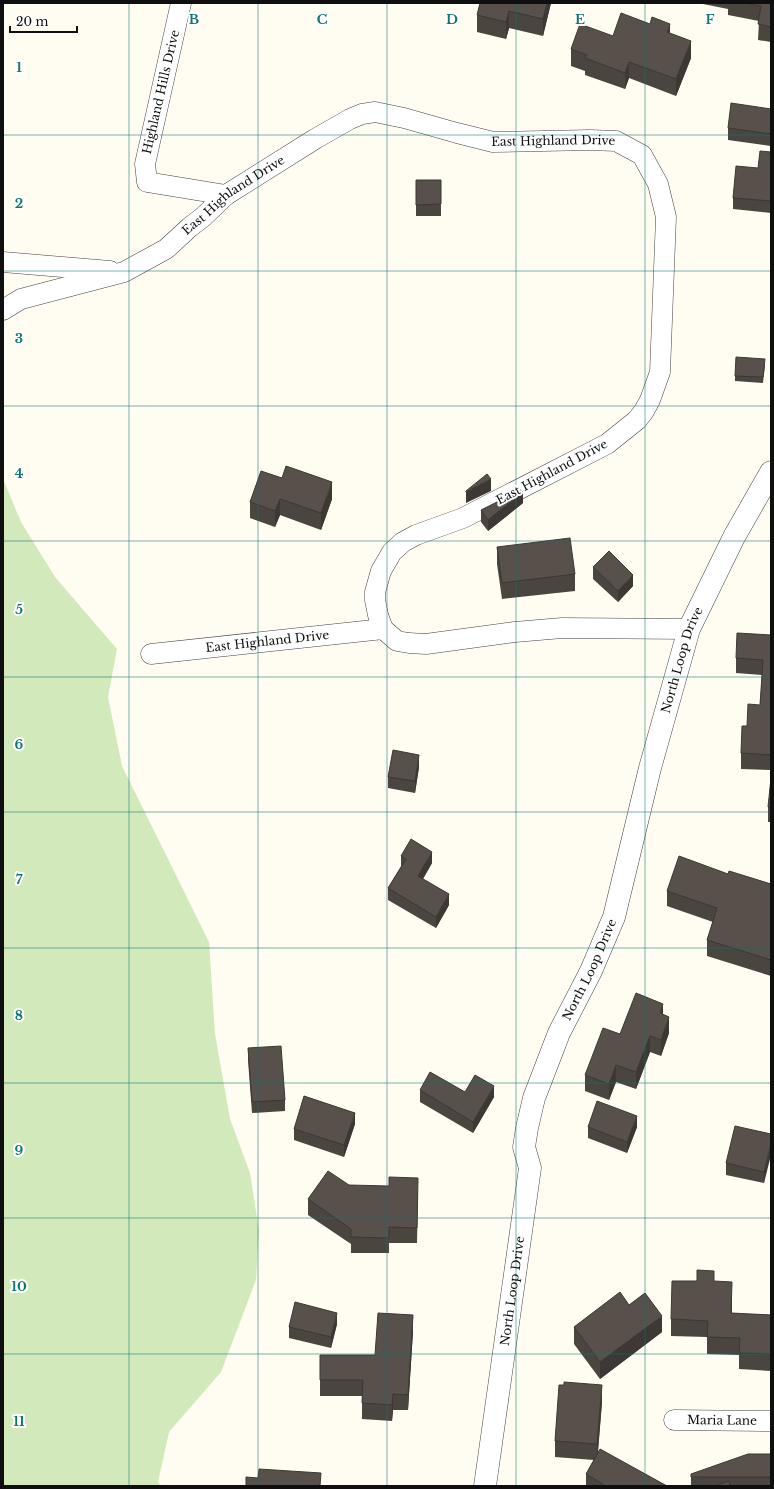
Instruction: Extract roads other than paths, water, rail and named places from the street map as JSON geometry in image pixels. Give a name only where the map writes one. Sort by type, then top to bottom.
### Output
[{"type":"street","name":"Highland Hills Drive","points":[[181,3],[145,164],[148,182],[226,195]]},
{"type":"street","name":"East Highland Drive","points":[[3,310],[21,300],[124,272],[166,249],[226,195],[350,118],[362,114],[375,112],[404,118],[493,142],[590,140],[616,141],[642,155],[658,184],[666,217],[660,372],[650,400],[637,420],[607,444],[463,518],[416,535],[403,542],[392,552],[380,571],[375,592],[378,615],[383,629],[151,654]]},
{"type":"street","points":[[3,262],[124,272]]},
{"type":"street","name":"North Loop Drive","points":[[485,1486],[530,1168],[524,1147],[534,1098],[559,1033],[591,971],[614,917],[650,768],[689,629],[734,537],[771,472]]},
{"type":"street","points":[[383,629],[397,641],[426,644],[515,632],[562,628],[689,629]]},
{"type":"street","name":"Maria Lane","points":[[674,1420],[771,1421]]}]
